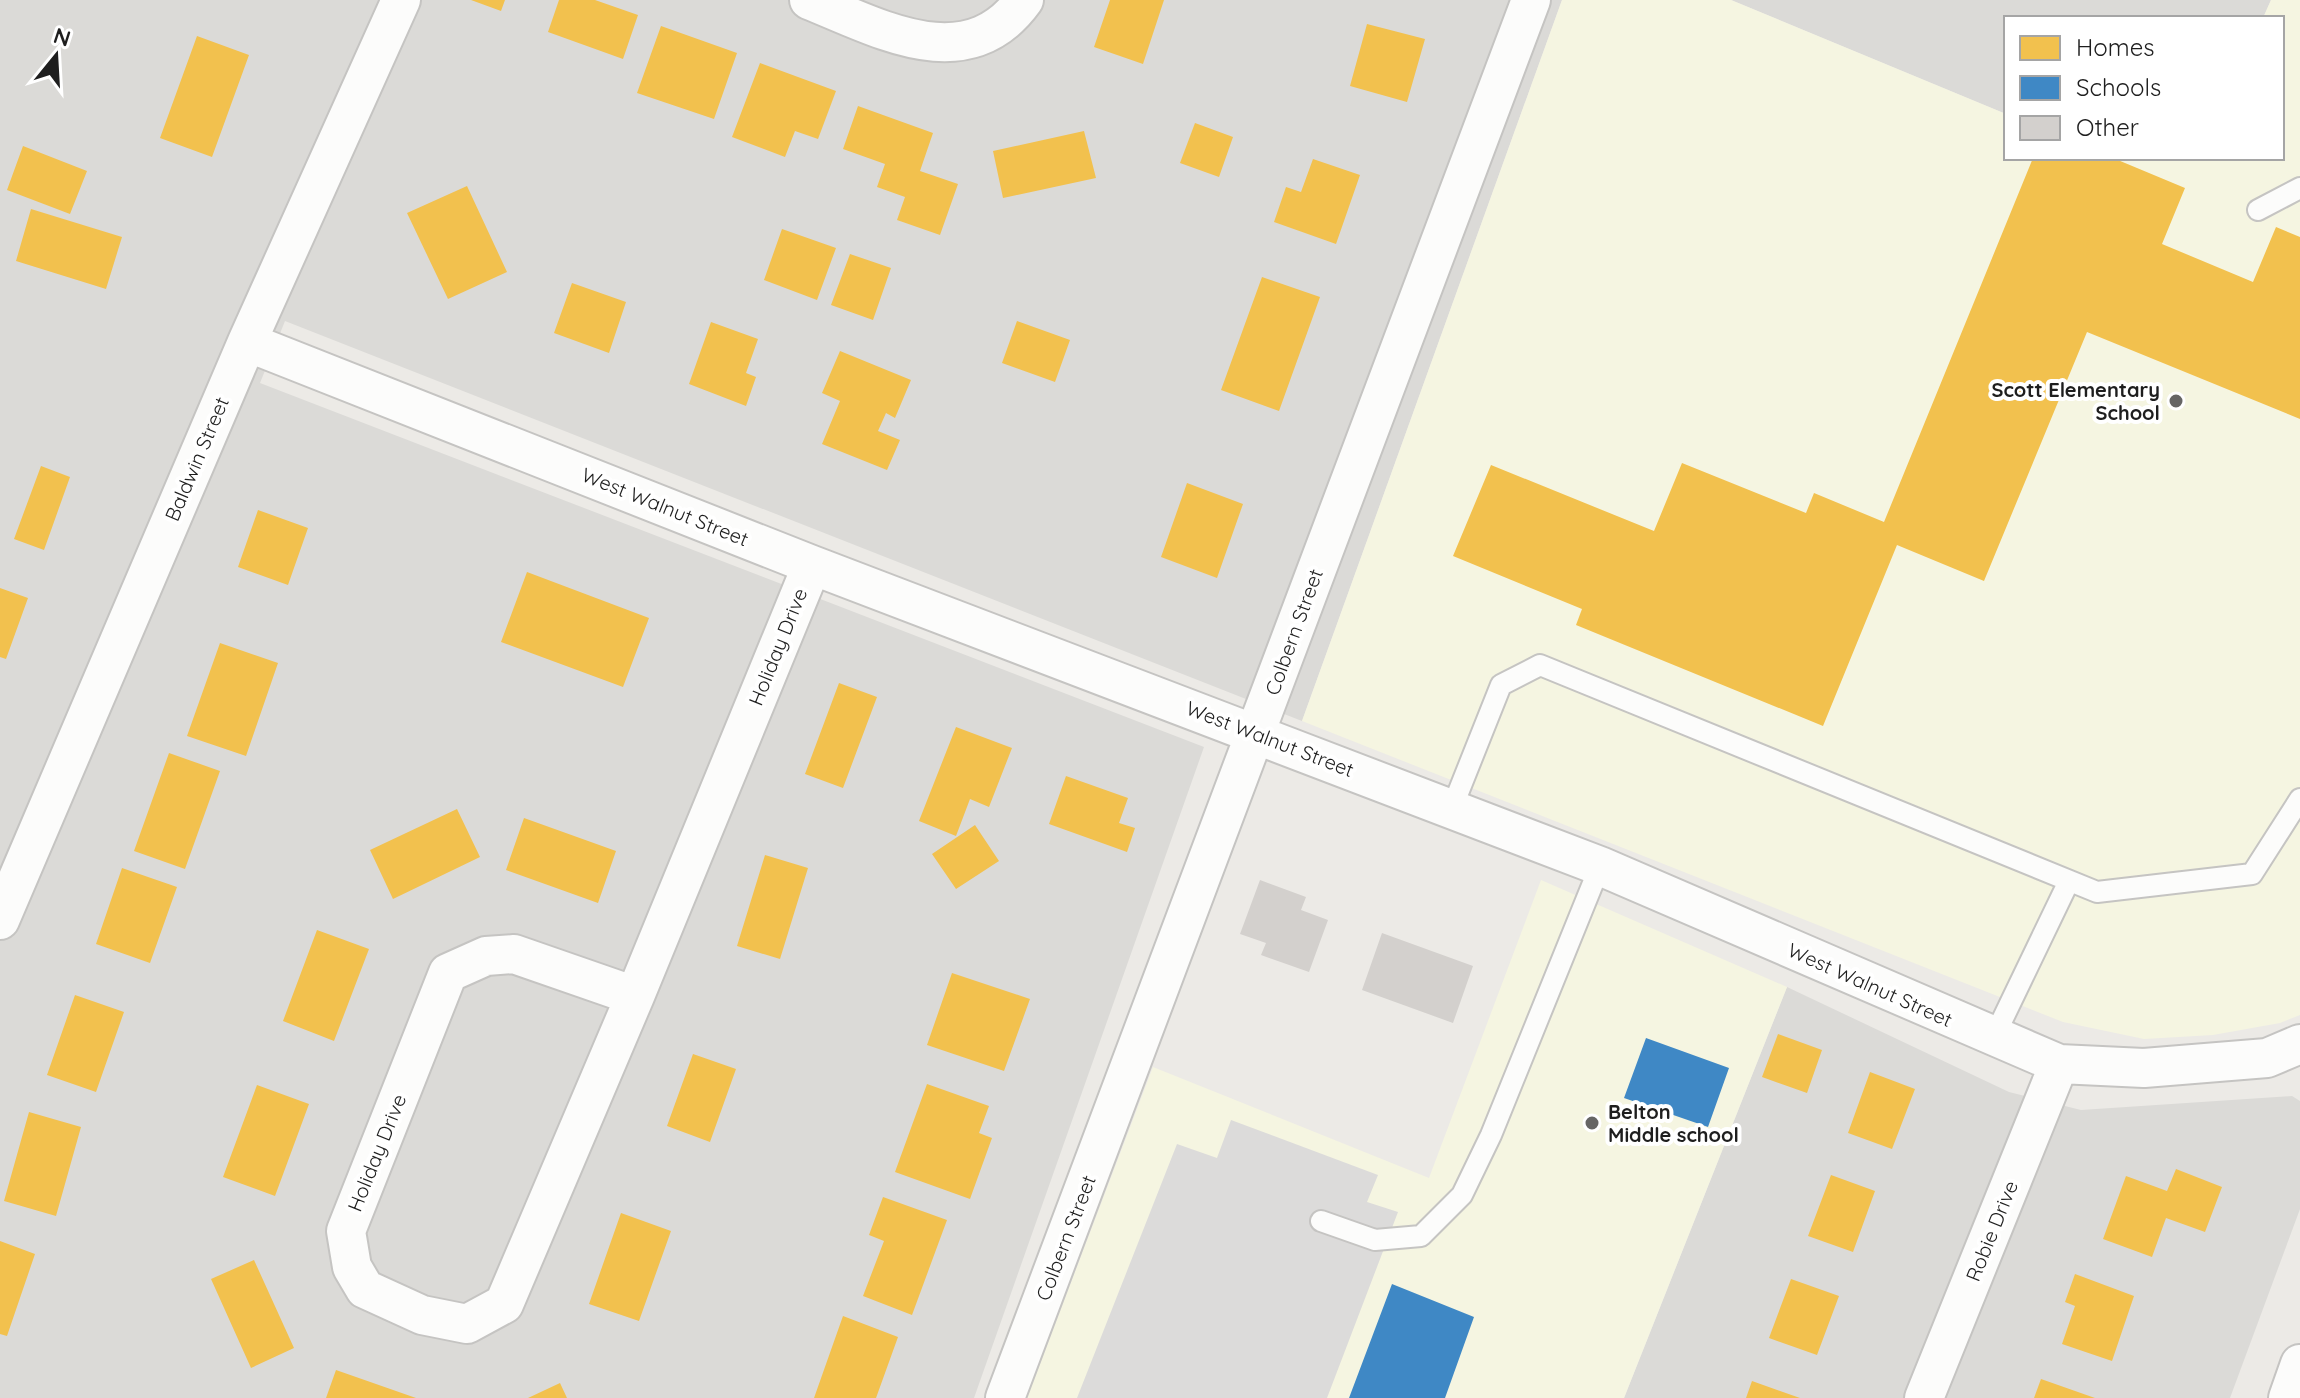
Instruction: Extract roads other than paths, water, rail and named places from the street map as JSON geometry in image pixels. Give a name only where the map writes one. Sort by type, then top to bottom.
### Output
[{"type":"street","name":"Baldwin Street","points":[[0,920],[247,342],[401,0]]},
{"type":"street","points":[[809,0],[889,34],[924,43],[960,41],[999,29],[1024,0]]},
{"type":"street","name":"Colbern Street","points":[[1005,1398],[1531,0]]},
{"type":"street","name":"West Walnut Street","points":[[247,342],[812,565],[1600,866],[1993,1039],[2059,1064],[2144,1068],[2267,1058],[2300,1044]]},
{"type":"street","name":"Holiday Drive","points":[[635,996],[514,954],[486,956],[448,973],[346,1231],[352,1267],[365,1289],[422,1315],[467,1324],[504,1304],[635,996],[812,565]]},
{"type":"street","name":"Robie Drive","points":[[1924,1398],[2059,1064]]},
{"type":"street","points":[[2288,1398],[2300,1364]]},
{"type":"lane","points":[[2258,210],[2300,188]]},
{"type":"lane","points":[[1452,808],[1501,685],[1540,665],[2097,892],[2252,874],[2300,799]]},
{"type":"lane","points":[[1321,1221],[1375,1240],[1421,1236],[1462,1195],[1491,1135],[1600,866]]},
{"type":"lane","points":[[1993,1039],[2069,881]]},
{"type":"place","name":"Scott Elementary School","points":[[2176,401]]},
{"type":"place","name":"Belton Middle school","points":[[1592,1123]]}]
